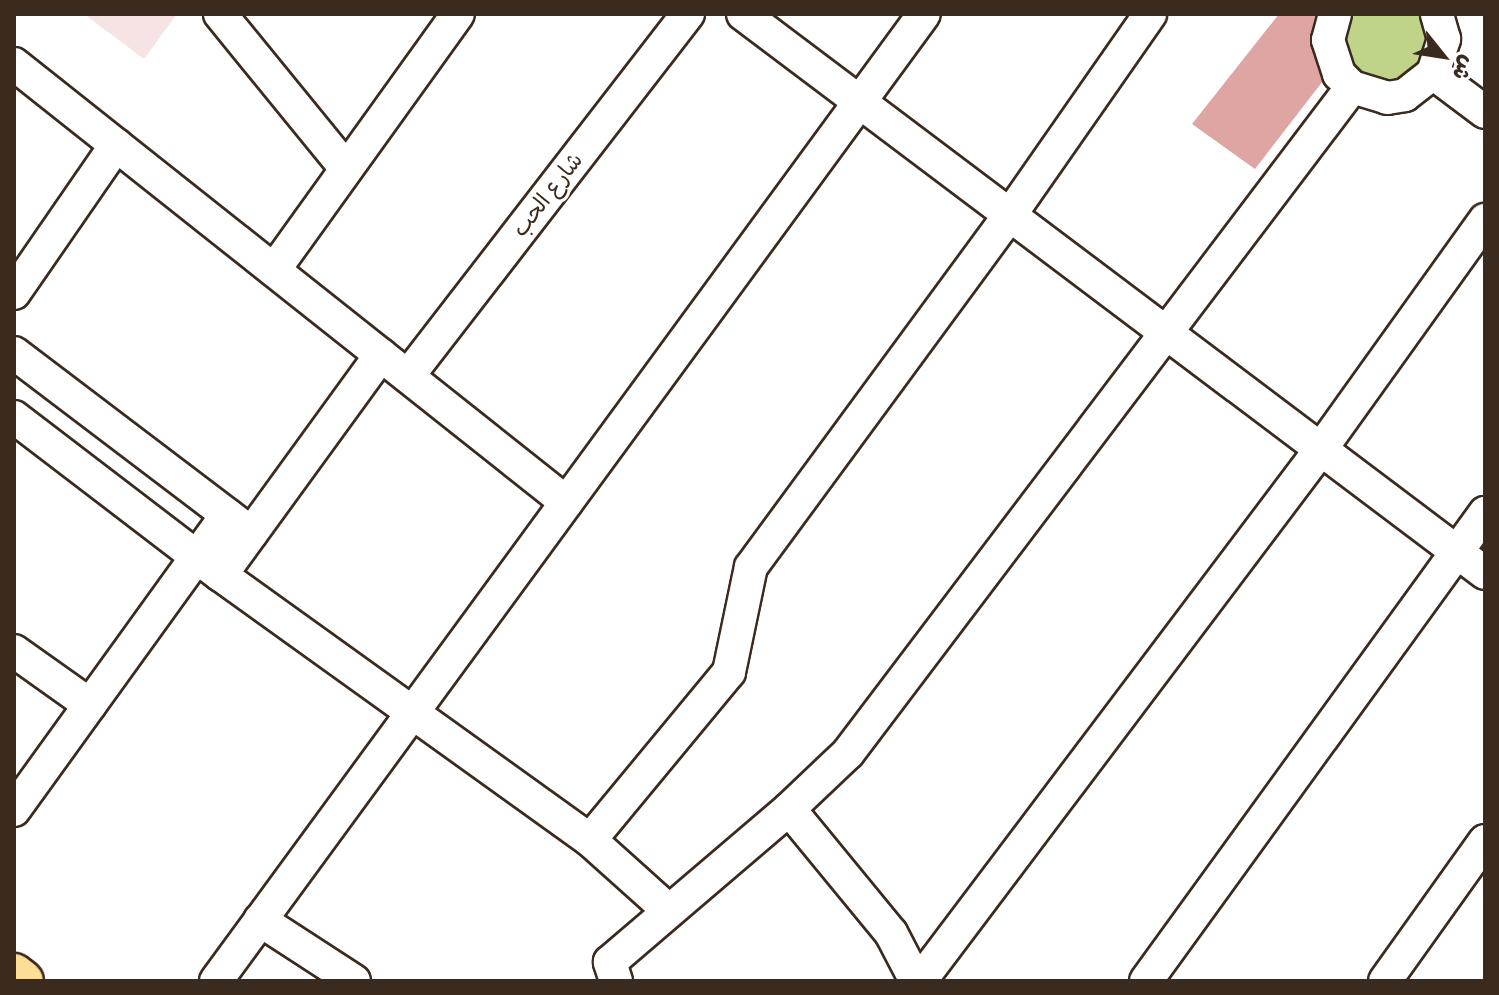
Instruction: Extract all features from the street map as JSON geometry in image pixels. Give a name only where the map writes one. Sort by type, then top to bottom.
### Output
[{"type":"main road","points":[[14,974],[23,981]]},
{"type":"street","points":[[220,14],[345,167]]},
{"type":"street","points":[[274,270],[345,167],[458,14]]},
{"type":"street","name":"شارع الحب","points":[[408,376],[688,14]]},
{"type":"street","points":[[743,14],[1485,573]]},
{"type":"street","points":[[216,981],[924,14]]},
{"type":"street","points":[[590,840],[729,672],[751,567],[1010,215],[1150,14]]},
{"type":"street","points":[[1335,14],[1328,40],[1331,58],[1352,87],[1369,95],[1405,95],[1433,73],[1444,39],[1437,14]]},
{"type":"street","points":[[14,64],[566,502]]},
{"type":"street","points":[[1433,73],[1485,112]]},
{"type":"street","points":[[616,981],[610,962],[789,809],[848,753],[1352,87]]},
{"type":"street","points":[[16,288],[116,145]]},
{"type":"street","points":[[789,809],[891,933],[918,981],[1321,449],[1485,220]]},
{"type":"street","points":[[14,353],[239,524]]},
{"type":"street","points":[[14,810],[90,705],[209,566],[239,524],[381,355]]},
{"type":"street","points":[[14,417],[410,714],[590,840],[668,910]]},
{"type":"street","points":[[1146,981],[1485,513]]},
{"type":"street","points":[[14,651],[90,705]]},
{"type":"street","points":[[1385,981],[1485,841]]},
{"type":"street","points":[[260,920],[354,981]]},
{"type":"shaded area","points":[[84,14],[177,14],[144,59]]},
{"type":"green space","points":[[1353,14],[1418,14],[1427,34],[1421,62],[1399,80],[1385,82],[1361,73],[1352,64],[1344,40]]},
{"type":"building","points":[[1279,14],[1320,14],[1314,49],[1326,77],[1255,169],[1192,124]]}]
